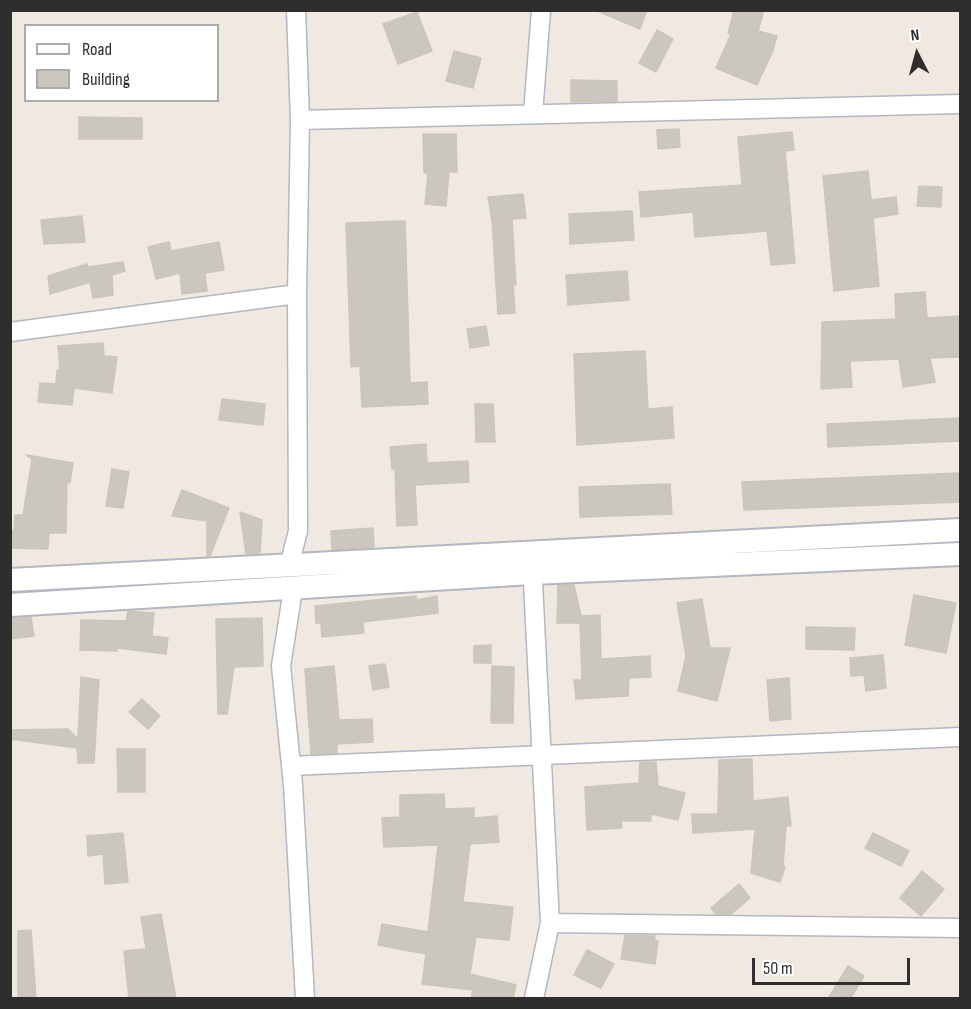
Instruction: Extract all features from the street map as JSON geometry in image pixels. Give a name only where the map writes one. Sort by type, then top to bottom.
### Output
[{"type":"street","points":[[289,566],[298,531],[297,294],[300,120],[296,10]]},
{"type":"street","points":[[533,114],[541,10]]},
{"type":"street","points":[[300,120],[960,104]]},
{"type":"street","points":[[10,332],[297,294]]},
{"type":"street","points":[[10,605],[293,589],[532,563],[960,530]]},
{"type":"street","points":[[10,580],[289,566],[960,554]]},
{"type":"street","points":[[532,563],[550,923],[534,999]]},
{"type":"street","points":[[293,589],[281,666],[291,766],[305,999]]},
{"type":"street","points":[[291,766],[960,737]]},
{"type":"street","points":[[550,923],[960,928]]},
{"type":"building","points":[[595,10],[647,10],[640,29]]},
{"type":"building","points":[[734,10],[764,10],[758,31],[777,36],[757,85],[716,68],[731,34],[728,33]]},
{"type":"building","points":[[417,12],[432,51],[398,64],[383,24]]},
{"type":"building","points":[[657,30],[673,39],[656,72],[639,63]]},
{"type":"building","points":[[454,51],[481,58],[473,88],[446,81]]},
{"type":"building","points":[[571,80],[617,81],[617,101],[571,102]]},
{"type":"building","points":[[79,117],[142,118],[142,139],[79,139]]},
{"type":"building","points":[[679,129],[680,147],[658,149],[657,130]]},
{"type":"building","points":[[792,132],[794,150],[785,151],[795,263],[771,265],[767,231],[695,237],[693,212],[641,217],[639,192],[742,185],[738,137]]},
{"type":"building","points":[[423,134],[456,134],[457,172],[449,172],[446,206],[425,204],[428,173],[424,173]]},
{"type":"building","points":[[868,171],[871,200],[896,197],[898,214],[873,218],[879,286],[834,291],[823,176]]},
{"type":"building","points":[[919,186],[942,187],[941,207],[917,206]]},
{"type":"building","points":[[523,194],[526,218],[512,219],[516,285],[513,285],[515,313],[498,314],[492,221],[488,197]]},
{"type":"building","points":[[632,211],[634,240],[570,244],[569,214]]},
{"type":"building","points":[[82,216],[85,242],[44,244],[41,220]]},
{"type":"building","points":[[405,221],[410,383],[427,382],[428,404],[362,407],[360,366],[351,367],[346,223]]},
{"type":"building","points":[[169,242],[171,251],[219,242],[224,270],[205,273],[207,291],[182,294],[180,273],[156,279],[148,247]]},
{"type":"building","points":[[123,262],[125,271],[112,275],[113,295],[93,298],[90,282],[50,294],[48,276],[87,264],[88,267]]},
{"type":"building","points":[[627,271],[629,300],[568,305],[566,275]]},
{"type":"building","points":[[925,292],[927,318],[960,316],[960,357],[930,358],[935,382],[903,387],[899,359],[850,361],[852,387],[821,389],[822,322],[896,319],[895,294]]},
{"type":"building","points":[[486,326],[489,345],[470,348],[467,329]]},
{"type":"building","points":[[103,343],[104,356],[117,357],[112,393],[74,388],[72,405],[38,402],[40,383],[56,384],[57,370],[60,370],[58,346]]},
{"type":"building","points":[[645,351],[648,409],[672,407],[674,438],[577,445],[574,354]]},
{"type":"building","points":[[222,399],[265,404],[263,425],[219,420]]},
{"type":"building","points":[[475,404],[493,404],[495,442],[476,442]]},
{"type":"building","points":[[960,418],[960,441],[828,447],[827,424]]},
{"type":"building","points":[[426,444],[427,463],[468,461],[469,482],[415,485],[417,525],[397,526],[395,469],[392,469],[390,447]]},
{"type":"building","points":[[26,455],[73,463],[70,483],[67,481],[66,533],[49,533],[48,549],[10,548],[10,531],[14,531],[15,515],[23,515],[32,459]]},
{"type":"building","points":[[112,469],[129,472],[123,508],[106,506]]},
{"type":"building","points":[[960,473],[960,502],[744,510],[742,482]]},
{"type":"building","points":[[670,484],[672,514],[580,517],[579,487]]},
{"type":"building","points":[[182,490],[229,508],[210,556],[207,556],[207,521],[172,516]]},
{"type":"building","points":[[240,512],[262,520],[260,553],[246,554]]},
{"type":"building","points":[[373,528],[374,547],[332,550],[331,531]]},
{"type":"building","points":[[558,585],[574,585],[581,616],[600,615],[601,659],[650,656],[651,677],[629,678],[628,696],[576,699],[574,680],[582,680],[580,623],[557,623]]},
{"type":"building","points":[[914,595],[956,603],[946,653],[905,645]]},
{"type":"building","points":[[416,596],[417,600],[437,596],[438,613],[363,622],[364,633],[322,637],[321,623],[316,623],[315,606]]},
{"type":"building","points":[[702,599],[710,648],[730,648],[717,701],[678,691],[686,656],[677,603]]},
{"type":"building","points":[[128,611],[154,613],[152,636],[168,638],[166,654],[117,648],[117,651],[80,650],[81,620],[126,621]]},
{"type":"building","points":[[31,617],[34,636],[10,639],[10,619]]},
{"type":"building","points":[[262,618],[263,666],[234,667],[227,714],[218,714],[216,619]]},
{"type":"building","points":[[806,627],[855,628],[854,650],[806,649]]},
{"type":"building","points":[[491,645],[491,663],[474,663],[474,646]]},
{"type":"building","points":[[883,655],[886,688],[866,691],[864,675],[851,676],[850,658]]},
{"type":"building","points":[[385,664],[389,687],[373,690],[369,666]]},
{"type":"building","points":[[334,666],[339,720],[372,719],[373,742],[337,744],[337,753],[311,754],[305,669]]},
{"type":"building","points":[[492,666],[514,667],[513,723],[491,723]]},
{"type":"building","points":[[81,677],[99,680],[94,763],[78,763],[77,748],[10,739],[10,730],[68,729],[78,739]]},
{"type":"building","points":[[789,678],[791,719],[770,721],[767,680]]},
{"type":"building","points":[[142,699],[160,716],[148,729],[129,712]]},
{"type":"building","points":[[117,749],[145,749],[145,792],[118,792]]},
{"type":"building","points":[[752,759],[753,801],[788,797],[791,826],[786,826],[783,866],[785,867],[780,882],[751,873],[755,829],[693,833],[692,814],[718,814],[719,760]]},
{"type":"building","points":[[640,762],[656,762],[658,786],[685,793],[678,820],[651,814],[651,821],[621,821],[622,828],[587,830],[585,787],[639,783]]},
{"type":"building","points":[[444,794],[445,809],[474,808],[474,818],[497,816],[499,842],[470,844],[463,902],[513,907],[509,940],[476,937],[470,974],[516,985],[513,999],[471,999],[473,990],[422,984],[426,954],[378,945],[382,924],[428,932],[438,845],[384,847],[382,818],[400,817],[400,795]]},
{"type":"building","points":[[123,833],[128,882],[105,884],[103,854],[88,856],[87,836]]},
{"type":"building","points":[[873,833],[909,851],[901,866],[865,848]]},
{"type":"building","points":[[922,871],[944,889],[921,916],[900,898]]},
{"type":"building","points":[[739,884],[750,898],[731,914],[716,914],[711,908]]},
{"type":"building","points":[[161,914],[176,999],[129,999],[124,951],[146,949],[141,917]]},
{"type":"building","points":[[31,930],[36,999],[18,999],[18,931]]},
{"type":"building","points":[[625,935],[655,936],[654,941],[658,941],[655,964],[621,959]]},
{"type":"building","points":[[587,950],[614,964],[601,988],[574,975]]},
{"type":"building","points":[[848,966],[864,976],[850,999],[828,999]]}]
